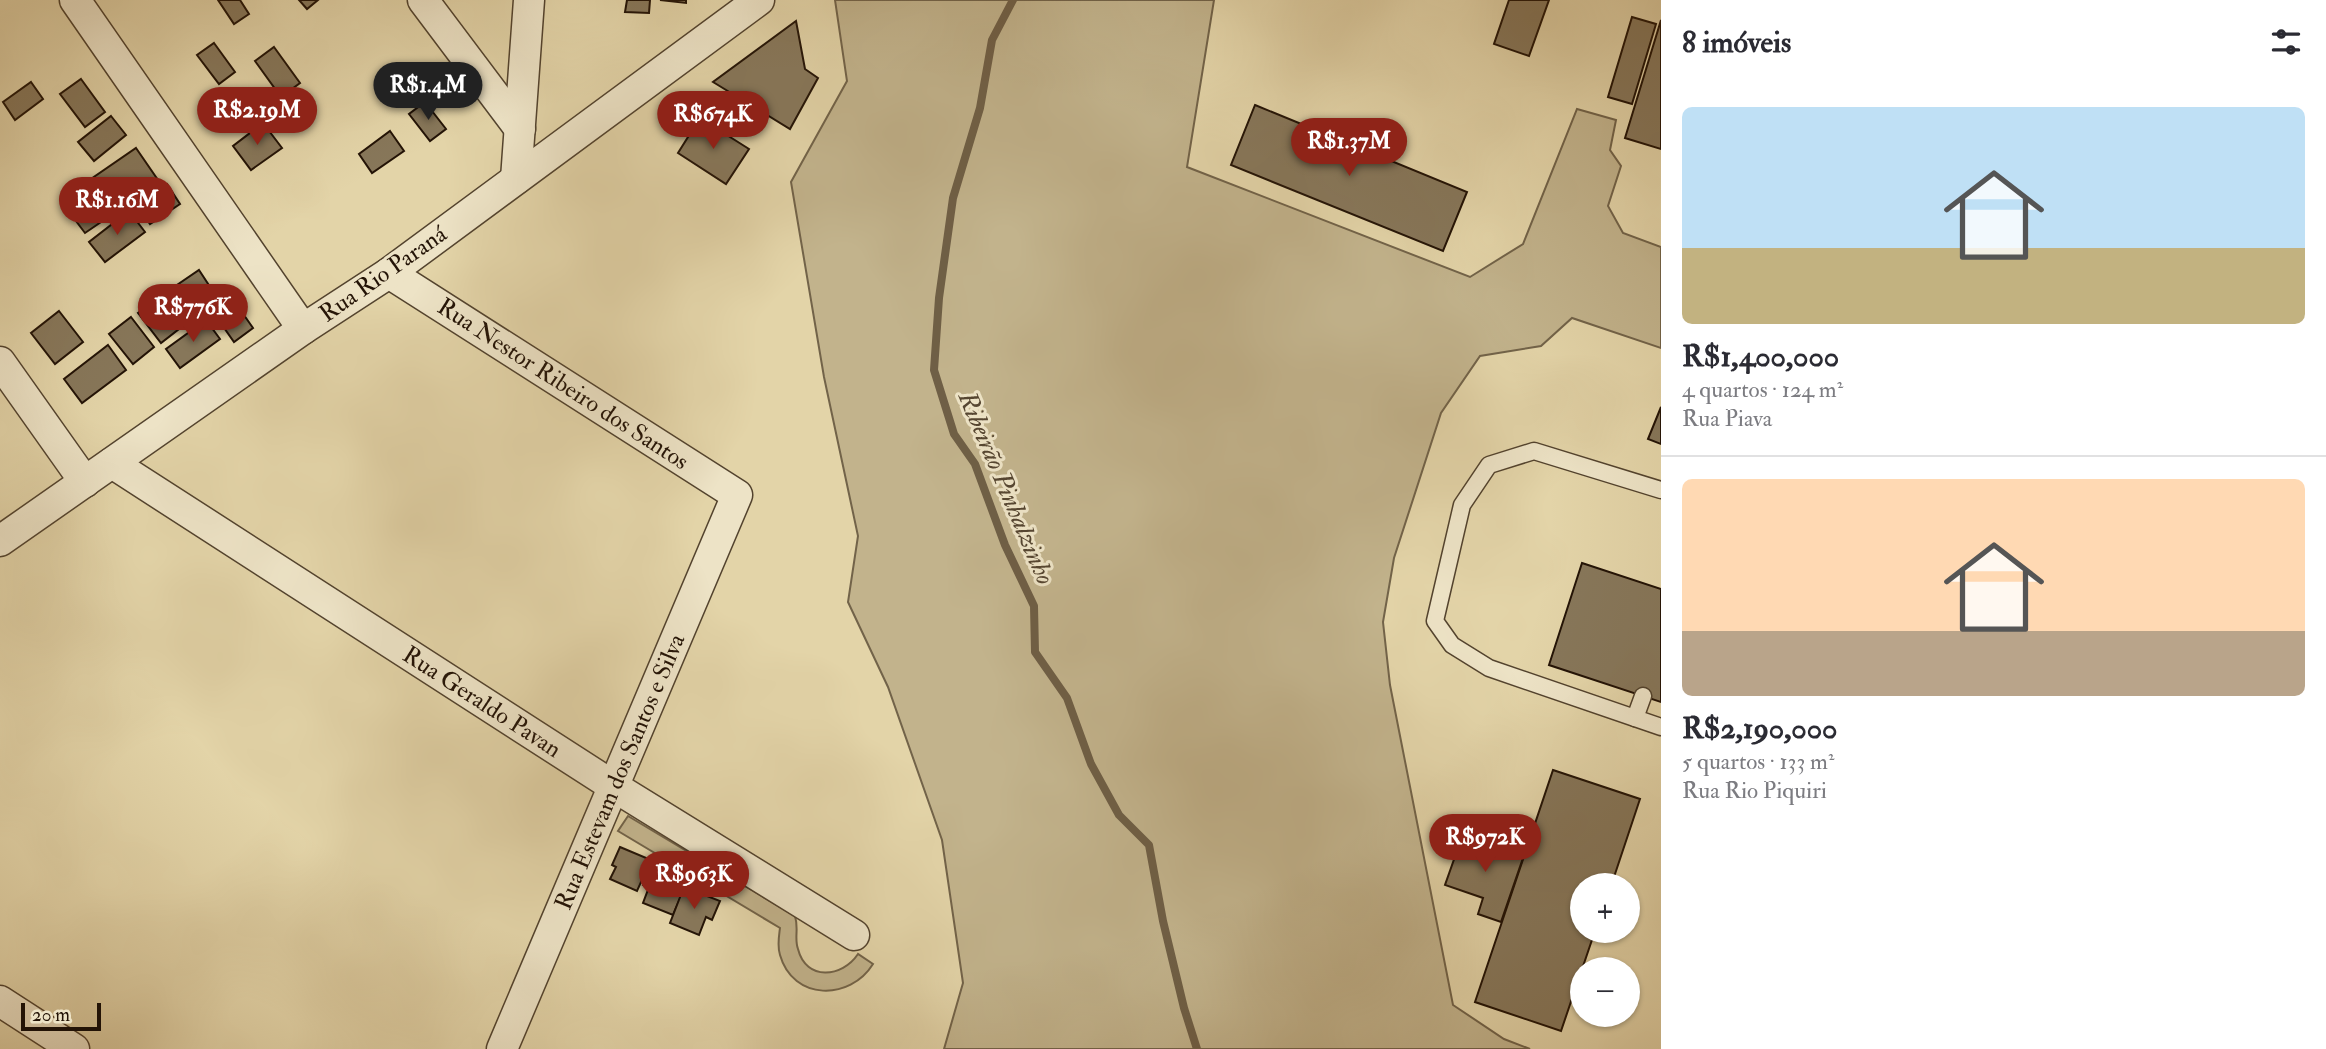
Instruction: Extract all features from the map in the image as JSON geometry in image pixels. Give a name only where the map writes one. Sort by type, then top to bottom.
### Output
[{"type":"street","points":[[75,0],[303,329]]},
{"type":"street","points":[[422,0],[520,129]]},
{"type":"street","points":[[516,179],[529,0]]},
{"type":"street","name":"Rua Rio Paraná","points":[[0,541],[303,329],[389,273],[760,0]]},
{"type":"street","name":"Rua Nestor Ribeiro dos Santos","points":[[389,273],[737,495]]},
{"type":"street","points":[[0,362],[85,482]]},
{"type":"street","name":"Rua Geraldo Pavan","points":[[112,463],[613,786],[854,935]]},
{"type":"street","name":"Rua Estevam dos Santos e Silva","points":[[502,1049],[737,495]]},
{"type":"street","points":[[0,1001],[75,1049]]},
{"type":"lane","points":[[1661,490],[1534,451],[1489,465],[1462,505],[1435,621],[1452,645],[1489,668],[1661,727]]},
{"type":"lane","points":[[1636,718],[1643,696]]},
{"type":"shaded area","points":[[835,0],[1214,0],[1187,167],[1470,277],[1523,244],[1577,109],[1616,120],[1610,150],[1621,166],[1608,206],[1623,233],[1661,247],[1661,348],[1572,318],[1541,346],[1480,356],[1441,413],[1394,558],[1383,622],[1390,685],[1453,1005],[1504,1039],[1530,1049],[944,1049],[963,983],[942,840],[888,687],[848,602],[858,536],[824,377],[791,182],[847,81]]},
{"type":"shaded area","points":[[628,816],[795,916],[797,945],[808,967],[816,971],[834,971],[843,968],[858,954],[873,964],[851,985],[837,990],[809,988],[797,981],[787,970],[780,955],[780,928],[618,831]]},
{"type":"building","points":[[218,0],[240,0],[249,14],[234,24]]},
{"type":"building","points":[[299,0],[318,0],[307,9]]},
{"type":"building","points":[[627,0],[650,0],[649,13],[625,12]]},
{"type":"building","points":[[660,0],[686,0],[686,3]]},
{"type":"building","points":[[1509,0],[1549,0],[1529,56],[1494,44]]},
{"type":"building","points":[[1632,17],[1656,24],[1632,104],[1608,97]]},
{"type":"building","points":[[1661,20],[1661,149],[1625,138]]},
{"type":"building","points":[[796,21],[805,69],[818,78],[790,129],[713,82]]},
{"type":"building","points":[[214,43],[235,72],[219,84],[197,55]]},
{"type":"building","points":[[274,47],[300,83],[281,97],[255,61]]},
{"type":"building","points":[[81,79],[105,112],[85,127],[60,94]]},
{"type":"building","points":[[31,82],[43,99],[15,120],[3,102]]},
{"type":"building","points":[[425,102],[446,129],[430,141],[409,114]]},
{"type":"building","points":[[1255,105],[1467,192],[1443,251],[1231,165]]},
{"type":"building","points":[[111,116],[126,135],[94,161],[78,142]]},
{"type":"building","points":[[700,118],[749,149],[726,184],[678,153]]},
{"type":"building","points":[[263,123],[282,148],[251,170],[233,146]]},
{"type":"building","points":[[390,131],[404,151],[372,173],[359,154]]},
{"type":"building","points":[[136,148],[158,180],[110,213],[88,181]]},
{"type":"building","points":[[167,184],[180,204],[150,224],[136,203]]},
{"type":"building","points":[[77,190],[101,222],[85,233],[61,201]]},
{"type":"building","points":[[129,211],[145,232],[105,262],[89,242]]},
{"type":"building","points":[[199,270],[216,296],[191,313],[174,287]]},
{"type":"building","points":[[165,292],[188,322],[161,343],[138,313]]},
{"type":"building","points":[[232,298],[253,328],[234,342],[213,312]]},
{"type":"building","points":[[59,311],[83,342],[55,364],[31,333]]},
{"type":"building","points":[[131,317],[154,347],[133,364],[109,334]]},
{"type":"building","points":[[206,320],[220,339],[180,368],[166,349]]},
{"type":"building","points":[[108,345],[126,370],[82,403],[64,379]]},
{"type":"building","points":[[1661,407],[1661,444],[1648,439]]},
{"type":"building","points":[[1582,563],[1661,589],[1661,702],[1549,665]]},
{"type":"building","points":[[1553,770],[1640,799],[1615,873],[1570,873],[1570,943],[1591,943],[1586,957],[1570,957],[1570,1005],[1561,1031],[1475,1002]]},
{"type":"building","points":[[1463,834],[1524,855],[1501,922],[1478,914],[1483,898],[1445,885]]},
{"type":"building","points":[[620,847],[651,860],[637,891],[610,879],[616,867],[612,865]]},
{"type":"building","points":[[651,864],[688,880],[673,915],[643,903],[649,887],[643,885]]},
{"type":"building","points":[[684,887],[720,901],[712,920],[706,917],[699,935],[670,923]]},
{"type":"waterway","name":"Ribeirão Pinhalzinho","points":[[1013,0],[992,40],[980,108],[953,198],[939,298],[934,370],[954,434],[975,464],[1005,545],[1034,606],[1035,652],[1067,698],[1091,764],[1119,815],[1149,845],[1163,921],[1197,1049]]}]
